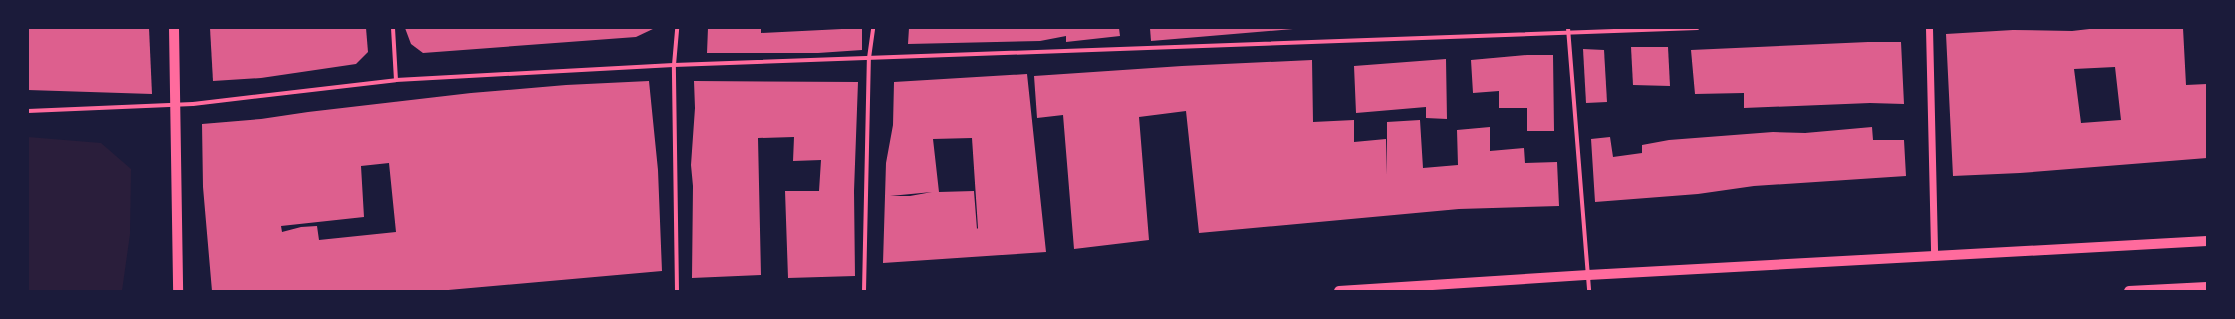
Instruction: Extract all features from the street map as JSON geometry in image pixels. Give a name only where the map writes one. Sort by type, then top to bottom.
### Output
[{"type":"main road","points":[[174,28],[178,291]]},
{"type":"main road","points":[[1339,291],[1588,275],[2207,241]]},
{"type":"main road","points":[[178,272],[186,291]]},
{"type":"main road","points":[[2129,291],[2201,289]]},
{"type":"street","points":[[393,28],[396,80]]},
{"type":"street","points":[[677,28],[674,65],[677,291]]},
{"type":"street","points":[[864,291],[869,58],[873,28]]},
{"type":"street","points":[[1568,28],[1589,291]]},
{"type":"street","points":[[28,111],[176,104],[396,80],[674,65],[1696,28]]},
{"type":"street","points":[[1929,28],[1934,256]]},
{"type":"shaded area","points":[[28,137],[101,143],[131,169],[130,234],[122,291],[28,291]]},
{"type":"building","points":[[28,28],[149,28],[152,94],[28,90]]},
{"type":"building","points":[[210,28],[366,28],[368,52],[356,64],[261,78],[213,81]]},
{"type":"building","points":[[405,28],[655,28],[636,37],[423,53],[411,44]]},
{"type":"building","points":[[708,28],[761,28],[761,33],[862,28],[862,50],[818,53],[707,53]]},
{"type":"building","points":[[909,28],[1119,28],[1120,36],[1066,42],[1066,36],[1040,41],[908,44]]},
{"type":"building","points":[[1150,28],[1293,28],[1293,29],[1151,41]]},
{"type":"building","points":[[2098,28],[2183,28],[2186,85],[2207,84],[2207,158],[2020,173],[1953,176],[1946,34],[2013,30],[2072,31]],"holes":[[[2115,67],[2121,120],[2081,123],[2074,69]]]},
{"type":"building","points":[[1868,42],[1901,42],[1904,104],[1870,103],[1744,108],[1744,93],[1695,94],[1691,50]]},
{"type":"building","points":[[1631,47],[1668,47],[1670,86],[1633,85]]},
{"type":"building","points":[[1583,49],[1604,50],[1607,102],[1586,103]]},
{"type":"building","points":[[1527,55],[1553,55],[1554,131],[1527,131],[1527,108],[1499,108],[1499,91],[1473,93],[1471,60]]},
{"type":"building","points":[[1446,59],[1447,119],[1426,118],[1426,107],[1356,113],[1354,66]]},
{"type":"building","points":[[1312,60],[1313,122],[1354,120],[1354,142],[1386,139],[1387,175],[1387,122],[1420,120],[1423,168],[1458,165],[1457,130],[1490,127],[1490,151],[1524,148],[1525,163],[1557,162],[1559,206],[1459,209],[1199,233],[1186,111],[1139,117],[1149,240],[1074,249],[1063,115],[1037,118],[1034,76],[1182,66]]},
{"type":"building","points":[[1027,74],[1046,252],[883,263],[886,163],[893,125],[894,82]],"holes":[[[972,138],[978,228],[977,229],[974,191],[939,192],[933,139]],[[932,192],[910,196],[890,196]]]},
{"type":"building","points":[[649,81],[658,170],[662,271],[437,291],[212,291],[203,187],[202,124],[261,119],[471,93],[566,85]],"holes":[[[389,163],[396,232],[319,240],[317,226],[301,227],[282,232],[281,226],[364,217],[361,166]]]},
{"type":"building","points":[[694,81],[858,82],[854,191],[855,276],[788,278],[785,191],[819,191],[821,160],[793,161],[794,137],[758,138],[761,275],[692,278],[693,186],[691,165],[695,108]]},
{"type":"building","points":[[1872,127],[1873,140],[1904,140],[1906,176],[1754,186],[1698,194],[1595,202],[1591,139],[1610,137],[1613,157],[1642,153],[1642,145],[1669,140],[1773,132],[1805,133]]}]
